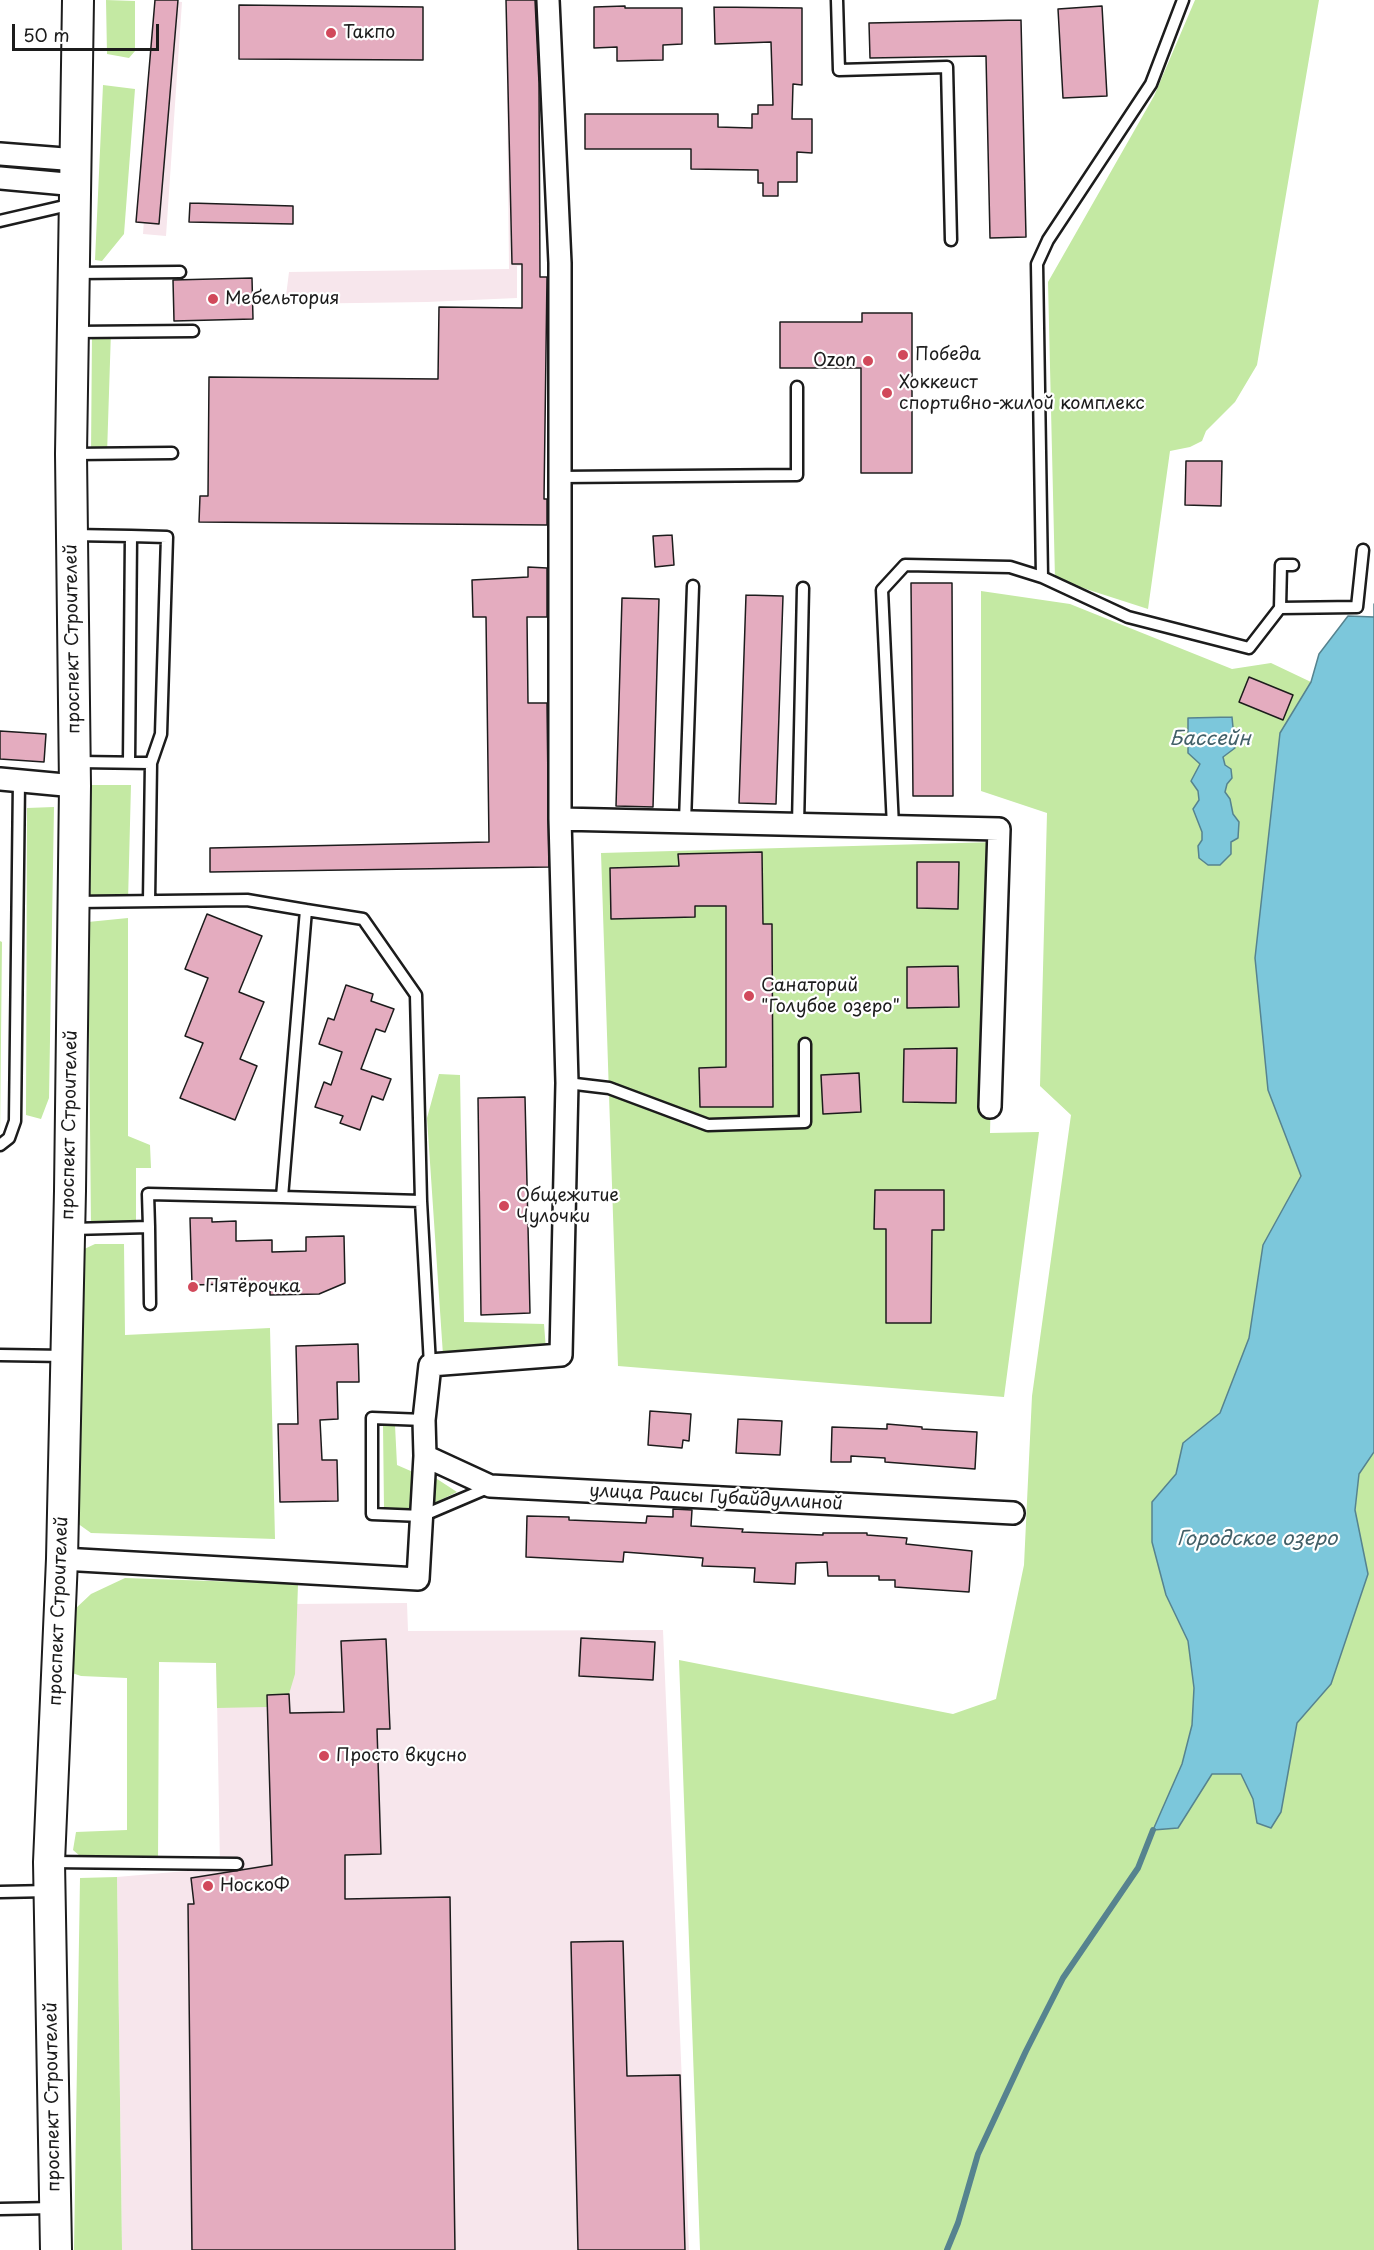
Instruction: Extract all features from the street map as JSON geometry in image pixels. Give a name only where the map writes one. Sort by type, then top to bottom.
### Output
[{"type":"street","name":"проспект Строителей","points":[[56,2250],[49,1862],[62,1559],[69,1229],[74,774],[71,454],[77,182],[78,0]]},
{"type":"street","points":[[62,1559],[418,1579],[425,1456],[424,1420],[430,1365],[561,1355],[567,1083],[560,819],[561,262],[548,0]]},
{"type":"street","points":[[0,154],[77,182]]},
{"type":"street","points":[[0,178],[77,182]]},
{"type":"street","points":[[9,780],[74,774]]},
{"type":"street","points":[[560,819],[999,829],[990,1107]]},
{"type":"street","name":"улица Раисы Губайдуллиной","points":[[425,1456],[490,1486],[1013,1513]]},
{"type":"lane","points":[[837,0],[838,70],[947,67],[951,240]]},
{"type":"lane","points":[[1042,577],[1037,264],[1048,240],[1152,84],[1183,0]]},
{"type":"lane","points":[[0,221],[77,182]]},
{"type":"lane","points":[[75,273],[180,272]]},
{"type":"lane","points":[[74,332],[193,331]]},
{"type":"lane","points":[[559,477],[797,475],[796,387]]},
{"type":"lane","points":[[71,454],[172,453]]},
{"type":"lane","points":[[72,535],[167,537],[161,734],[151,763],[149,901]]},
{"type":"lane","points":[[129,762],[132,536]]},
{"type":"lane","points":[[1280,608],[1357,607],[1363,550]]},
{"type":"lane","points":[[893,827],[882,590],[905,565],[1010,567],[1042,577],[1128,617],[1249,648],[1280,608],[1281,565],[1293,565]]},
{"type":"lane","points":[[685,822],[693,586]]},
{"type":"lane","points":[[798,825],[803,588]]},
{"type":"lane","points":[[74,774],[129,762],[151,763]]},
{"type":"lane","points":[[0,1145],[9,1138],[15,1121],[9,780]]},
{"type":"lane","points":[[72,902],[247,900],[363,919],[416,995],[421,1201],[430,1365]]},
{"type":"lane","points":[[282,1197],[306,910]]},
{"type":"lane","points":[[567,1083],[609,1088],[708,1125],[805,1122],[805,1044]]},
{"type":"lane","points":[[150,1304],[148,1194],[421,1201]]},
{"type":"lane","points":[[69,1229],[149,1227]]},
{"type":"lane","points":[[0,1355],[66,1356]]},
{"type":"lane","points":[[424,1420],[372,1418],[372,1514],[422,1516],[490,1486]]},
{"type":"lane","points":[[49,1862],[237,1864]]},
{"type":"lane","points":[[0,1892],[49,1891]]},
{"type":"lane","points":[[0,2209],[55,2208]]},
{"type":"shaded area","points":[[159,0],[182,2],[166,236],[143,234]]},
{"type":"shaded area","points":[[506,0],[539,0],[537,266],[517,266],[517,298],[285,304],[289,272],[509,269]]},
{"type":"shaded area","points":[[407,1603],[408,1631],[663,1630],[689,2250],[122,2250],[117,1877],[220,1868],[216,1641],[291,1604]]},
{"type":"green space","points":[[106,0],[135,1],[135,51],[129,58],[107,54]]},
{"type":"green space","points":[[1195,0],[1319,0],[1257,365],[1235,402],[1206,431],[1202,441],[1190,447],[1170,451],[1148,609],[1055,579],[1048,282],[1154,96]]},
{"type":"green space","points":[[103,85],[135,89],[124,234],[102,261],[95,260]]},
{"type":"green space","points":[[111,331],[107,454],[91,454],[92,332]]},
{"type":"green space","points":[[981,591],[1070,604],[1232,669],[1271,663],[1311,682],[1280,733],[1292,1148],[1302,1176],[1263,1245],[1249,1338],[1220,1413],[1183,1443],[1176,1474],[1152,1502],[1152,1542],[1166,1595],[1188,1641],[1194,1688],[1192,1725],[1182,1764],[1153,1830],[1178,1828],[1211,1774],[1241,1774],[1253,1799],[1258,1823],[1271,1828],[1281,1812],[1297,1723],[1331,1684],[1367,1574],[1355,1510],[1359,1474],[1374,1452],[1374,2250],[700,2250],[679,1660],[953,1714],[996,1699],[1024,1565],[1032,1396],[1071,1115],[1040,1086],[1047,813],[981,791]]},
{"type":"green space","points":[[86,785],[131,785],[128,901],[86,901]]},
{"type":"green space","points":[[54,807],[49,1098],[41,1119],[26,1115],[27,808]]},
{"type":"green space","points":[[997,842],[990,1133],[1039,1132],[1004,1397],[618,1366],[601,853]]},
{"type":"green space","points":[[128,918],[128,1136],[150,1145],[151,1168],[136,1168],[136,1227],[91,1229],[88,922]]},
{"type":"green space","points":[[0,941],[2,942],[0,1136]]},
{"type":"green space","points":[[439,1074],[460,1075],[464,1322],[544,1324],[546,1350],[443,1355],[427,1118]]},
{"type":"green space","points":[[95,1244],[124,1244],[125,1335],[270,1328],[275,1539],[91,1533],[77,1523],[80,1251]]},
{"type":"green space","points":[[383,1425],[395,1425],[397,1465],[413,1472],[415,1504],[409,1509],[384,1509]]},
{"type":"green space","points":[[434,1477],[457,1492],[432,1504]]},
{"type":"green space","points":[[125,1578],[298,1584],[295,1674],[289,1694],[267,1695],[267,1707],[217,1708],[216,1663],[159,1662],[158,1863],[87,1862],[73,1850],[76,1832],[127,1830],[127,1678],[81,1676],[72,1673],[75,1609],[91,1594]]},
{"type":"green space","points":[[117,1877],[122,2250],[74,2250],[80,1878]]},
{"type":"water","name":"Городское озеро","points":[[1348,616],[1374,617],[1374,1452],[1359,1474],[1355,1510],[1368,1574],[1331,1684],[1297,1723],[1281,1812],[1271,1828],[1257,1823],[1253,1799],[1241,1774],[1212,1774],[1178,1828],[1153,1830],[1182,1764],[1192,1725],[1194,1688],[1188,1641],[1166,1595],[1152,1542],[1152,1502],[1176,1474],[1183,1443],[1220,1413],[1249,1338],[1263,1245],[1301,1176],[1268,1090],[1255,958],[1280,733],[1311,682],[1319,654]]},
{"type":"water","name":"Бассейн","points":[[1232,717],[1235,748],[1223,757],[1225,765],[1231,769],[1232,778],[1225,792],[1230,799],[1233,814],[1239,822],[1238,838],[1231,842],[1231,854],[1220,865],[1208,865],[1199,858],[1198,846],[1202,840],[1202,832],[1193,809],[1199,800],[1198,791],[1191,781],[1200,764],[1188,753],[1188,718]]},
{"type":"building","points":[[155,0],[178,0],[159,224],[136,222]]},
{"type":"building","points":[[506,0],[535,0],[539,83],[540,277],[547,277],[544,499],[547,499],[547,525],[199,522],[200,496],[208,496],[209,377],[438,379],[439,307],[522,308],[522,264],[512,264]]},
{"type":"building","name":"Такпо","points":[[239,5],[423,7],[423,60],[239,59]]},
{"type":"building","points":[[625,6],[625,8],[682,8],[682,44],[663,45],[663,60],[617,61],[617,47],[594,48],[594,7]]},
{"type":"building","points":[[1102,6],[1107,96],[1063,98],[1058,9]]},
{"type":"building","points":[[714,7],[802,8],[802,85],[793,84],[792,119],[812,119],[812,153],[797,152],[797,182],[778,182],[778,196],[763,196],[763,183],[758,183],[758,170],[691,169],[691,149],[585,149],[585,114],[718,114],[718,127],[752,128],[752,114],[758,114],[758,105],[773,105],[771,42],[715,44]]},
{"type":"building","points":[[1021,20],[1026,237],[990,238],[986,56],[870,58],[869,23]]},
{"type":"building","points":[[190,203],[293,206],[293,224],[189,222]]},
{"type":"building","name":"Мебельтория","points":[[252,278],[253,319],[174,321],[173,280]]},
{"type":"building","name":"Хоккеист спортивно-жилой комплекс","points":[[862,313],[912,313],[912,473],[861,473],[861,368],[780,368],[780,322],[862,322]]},
{"type":"building","points":[[1186,461],[1222,461],[1221,506],[1185,505]]},
{"type":"building","points":[[672,535],[674,565],[655,567],[653,536]]},
{"type":"building","points":[[528,567],[547,568],[547,617],[527,617],[528,703],[547,703],[549,867],[210,872],[210,848],[489,842],[486,617],[473,617],[472,580],[528,577]]},
{"type":"building","points":[[911,583],[952,583],[953,796],[913,796]]},
{"type":"building","points":[[746,595],[783,596],[776,804],[739,803]]},
{"type":"building","points":[[622,598],[659,599],[653,807],[616,806]]},
{"type":"building","points":[[1249,677],[1293,695],[1283,720],[1239,702]]},
{"type":"building","points":[[0,731],[46,734],[44,762],[0,759]]},
{"type":"building","points":[[762,852],[763,924],[772,924],[773,1107],[700,1107],[699,1068],[726,1067],[726,906],[695,906],[695,917],[611,919],[610,868],[679,866],[678,854]]},
{"type":"building","points":[[917,862],[959,862],[958,909],[917,908]]},
{"type":"building","points":[[207,914],[262,936],[239,992],[264,1002],[240,1059],[257,1066],[235,1120],[180,1098],[203,1043],[185,1036],[208,978],[185,969]]},
{"type":"building","points":[[958,966],[959,1007],[907,1008],[907,967]]},
{"type":"building","points":[[346,985],[373,994],[371,1001],[394,1009],[385,1032],[376,1029],[361,1069],[391,1079],[383,1100],[372,1096],[360,1130],[340,1123],[343,1116],[315,1107],[324,1082],[331,1085],[342,1052],[319,1044],[328,1018],[334,1020]]},
{"type":"building","points":[[957,1048],[956,1103],[903,1102],[904,1049]]},
{"type":"building","points":[[859,1073],[861,1112],[823,1114],[821,1075]]},
{"type":"building","name":"Общежитие Чулочки","points":[[525,1097],[530,1313],[481,1315],[478,1098]]},
{"type":"building","points":[[875,1190],[944,1190],[944,1230],[932,1230],[931,1323],[886,1323],[886,1229],[874,1229]]},
{"type":"building","points":[[190,1218],[212,1218],[212,1222],[236,1221],[236,1241],[272,1240],[272,1252],[306,1251],[306,1237],[344,1236],[345,1283],[319,1294],[270,1295],[270,1283],[192,1285]]},
{"type":"building","points":[[358,1344],[359,1382],[337,1382],[338,1419],[320,1420],[322,1460],[337,1460],[338,1501],[280,1502],[278,1424],[298,1424],[296,1346]]},
{"type":"building","points":[[650,1411],[691,1414],[689,1441],[683,1440],[682,1448],[648,1445]]},
{"type":"building","points":[[738,1419],[782,1421],[780,1455],[736,1453]]},
{"type":"building","points":[[887,1424],[922,1427],[922,1429],[977,1432],[975,1469],[885,1462],[885,1458],[851,1456],[851,1462],[831,1462],[832,1427],[887,1429]]},
{"type":"building","points":[[673,1509],[692,1510],[691,1526],[743,1529],[742,1532],[823,1535],[823,1533],[867,1533],[867,1535],[907,1538],[906,1544],[972,1551],[969,1592],[895,1587],[895,1580],[879,1580],[879,1576],[828,1576],[827,1562],[796,1563],[795,1584],[754,1582],[755,1568],[702,1566],[703,1558],[624,1552],[623,1562],[526,1557],[527,1516],[646,1523],[647,1516],[673,1517]]},
{"type":"building","points":[[581,1638],[655,1642],[653,1680],[579,1676]]},
{"type":"building","points":[[386,1639],[390,1729],[377,1729],[381,1854],[345,1855],[345,1899],[450,1897],[455,2250],[192,2250],[188,1904],[194,1904],[191,1878],[272,1865],[267,1695],[289,1694],[290,1713],[344,1712],[341,1641]]},
{"type":"building","points":[[623,1941],[627,2076],[680,2075],[685,2250],[578,2250],[571,1942]]},
{"type":"waterway","points":[[947,2250],[958,2223],[978,2154],[1026,2051],[1063,1978],[1138,1868],[1153,1830]]},
{"type":"place","name":"Такпо","points":[[331,33]]},
{"type":"place","name":"Мебельтория","points":[[213,299]]},
{"type":"place","name":"Победа","points":[[903,355]]},
{"type":"place","name":"Ozon","points":[[868,361]]},
{"type":"place","name":"Хоккеист спортивно-жилой комплекс","points":[[887,393]]},
{"type":"place","name":"Санаторий \"Голубое озеро\"","points":[[749,996]]},
{"type":"place","name":"Общежитие Чулочки","points":[[504,1206]]},
{"type":"place","name":"Пятёрочка","points":[[193,1287]]},
{"type":"place","name":"Просто вкусно","points":[[324,1756]]},
{"type":"place","name":"НоскоФ","points":[[208,1886]]}]
